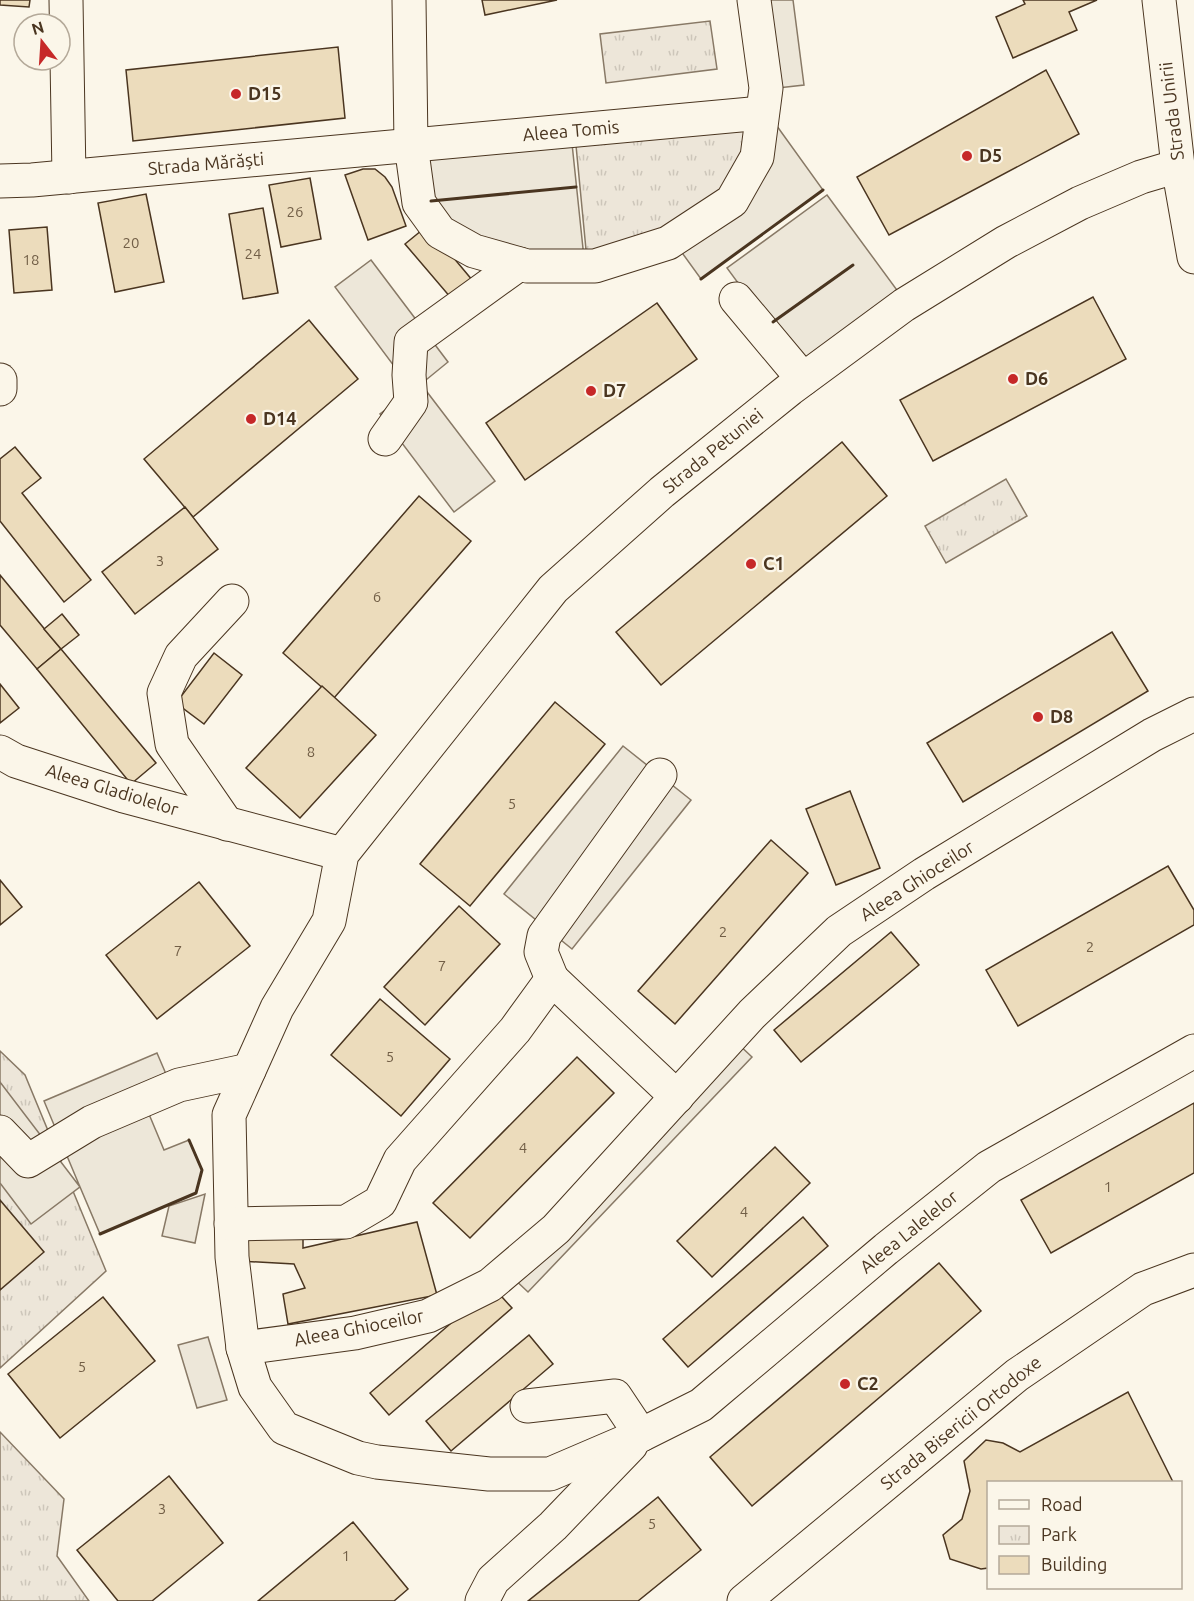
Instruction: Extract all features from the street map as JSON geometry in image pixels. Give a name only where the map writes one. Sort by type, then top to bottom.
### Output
[{"type":"street","points":[[66,0],[69,177]]},
{"type":"street","points":[[409,0],[411,145],[419,203],[440,232],[474,251],[527,266],[595,266],[668,243],[732,201],[757,157],[766,88],[754,0]]},
{"type":"street","name":"Strada Unirii","points":[[1159,0],[1178,166],[1194,257]]},
{"type":"street","name":"Aleea Tomis","points":[[411,145],[762,113]]},
{"type":"street","name":"Strada Mărăști","points":[[0,181],[69,177],[411,145]]},
{"type":"street","name":"Strada Petuniei","points":[[342,854],[553,589],[662,492],[803,379],[904,305],[1006,242],[1080,203],[1141,177],[1178,166]]},
{"type":"street","points":[[385,439],[411,402],[409,375],[411,342],[519,264]]},
{"type":"street","points":[[736,299],[803,379]]},
{"type":"street","points":[[0,380],[0,389]]},
{"type":"street","name":"Aleea Gladiolelor","points":[[227,824],[172,744],[164,693],[181,656],[232,601]]},
{"type":"street","name":"Aleea Ghioceilor","points":[[243,1348],[355,1333],[428,1316],[490,1285],[556,1229],[753,1014],[839,931],[924,874],[1152,735],[1194,714]]},
{"type":"street","name":"Aleea Gladiolelor","points":[[0,752],[16,761],[124,796],[342,854]]},
{"type":"street","points":[[660,775],[544,936],[541,952],[552,979],[677,1097]]},
{"type":"street","points":[[342,854],[329,921],[277,1008],[229,1115],[232,1257],[243,1348],[255,1387],[284,1428],[358,1458],[377,1462],[489,1474],[550,1474],[641,1435]]},
{"type":"street","points":[[231,1224],[345,1222],[380,1202],[400,1160],[515,1030],[552,979]]},
{"type":"street","name":"Aleea Lalelelor","points":[[641,1435],[701,1405],[886,1249],[990,1167],[1194,1051]]},
{"type":"street","points":[[0,1132],[28,1161],[92,1122],[179,1085],[249,1070]]},
{"type":"street","name":"Strada Bisericii Ortodoxe","points":[[744,1601],[1017,1375],[1143,1289],[1194,1270]]},
{"type":"street","points":[[527,1406],[615,1396],[641,1435]]},
{"type":"street","points":[[482,1601],[493,1580],[553,1526],[641,1435]]},
{"type":"green space","points":[[710,21],[717,69],[606,83],[600,34]]},
{"type":"green space","points":[[753,118],[751,155],[696,218],[587,260],[575,135]]},
{"type":"green space","points":[[1006,479],[1027,516],[946,563],[925,526]]},
{"type":"green space","points":[[0,1051],[25,1075],[106,1271],[0,1368]]},
{"type":"green space","points":[[0,1432],[64,1499],[57,1556],[89,1601],[0,1601]]},
{"type":"shaded area","points":[[757,0],[793,0],[804,85],[769,89]]},
{"type":"shaded area","points":[[769,115],[823,190],[701,279],[675,243],[737,200]]},
{"type":"shaded area","points":[[571,134],[584,258],[532,264],[442,228],[416,148]]},
{"type":"shaded area","points":[[827,195],[905,301],[805,374],[727,268]]},
{"type":"shaded area","points":[[371,260],[448,362],[421,384],[495,481],[454,512],[380,414],[412,390],[335,287]]},
{"type":"shaded area","points":[[623,746],[691,800],[572,949],[504,894]]},
{"type":"shaded area","points":[[735,1041],[752,1057],[528,1292],[510,1275]]},
{"type":"shaded area","points":[[157,1053],[175,1095],[146,1107],[164,1150],[189,1140],[202,1170],[196,1193],[100,1234],[44,1101]]},
{"type":"shaded area","points":[[0,1082],[80,1187],[31,1224],[0,1183]]},
{"type":"shaded area","points":[[205,1194],[195,1243],[162,1236],[169,1206]]},
{"type":"shaded area","points":[[208,1337],[227,1400],[197,1408],[178,1345]]},
{"type":"building","points":[[0,0],[30,0],[29,7],[0,5]]},
{"type":"building","points":[[482,0],[557,0],[485,15]]},
{"type":"building","points":[[1023,0],[1097,0],[1069,12],[1077,30],[1013,58],[996,17],[1025,4]]},
{"type":"building","name":"D15","points":[[338,47],[345,118],[133,141],[126,70]]},
{"type":"building","name":"D5","points":[[1046,70],[1079,134],[889,235],[857,177]]},
{"type":"building","points":[[363,169],[375,169],[385,177],[392,187],[406,226],[368,240],[345,175]]},
{"type":"building","points":[[310,178],[321,239],[281,247],[269,185]]},
{"type":"building","points":[[146,194],[164,282],[115,292],[98,203]]},
{"type":"building","points":[[263,208],[278,293],[243,299],[229,214]]},
{"type":"building","points":[[427,226],[478,287],[457,305],[405,244]]},
{"type":"building","points":[[47,227],[52,290],[14,293],[9,230]]},
{"type":"building","name":"D6","points":[[1093,297],[1126,359],[933,461],[900,400]]},
{"type":"building","name":"D7","points":[[657,303],[697,359],[525,480],[486,423]]},
{"type":"building","name":"D14","points":[[309,320],[358,379],[193,517],[144,459]]},
{"type":"building","name":"C1","points":[[842,442],[887,496],[661,685],[616,632]]},
{"type":"building","points":[[15,447],[41,478],[22,493],[91,580],[64,602],[0,521],[0,459]]},
{"type":"building","points":[[419,496],[471,541],[334,698],[283,653]]},
{"type":"building","points":[[185,507],[218,549],[135,614],[102,572]]},
{"type":"building","points":[[0,575],[61,649],[37,669],[0,625]]},
{"type":"building","points":[[62,614],[79,635],[61,649],[44,629]]},
{"type":"building","name":"D8","points":[[1112,632],[1148,691],[963,802],[927,743]]},
{"type":"building","points":[[61,649],[156,763],[131,784],[37,669]]},
{"type":"building","points":[[214,653],[242,675],[204,724],[176,703]]},
{"type":"building","points":[[0,684],[19,708],[0,723]]},
{"type":"building","points":[[322,686],[376,735],[300,818],[246,768]]},
{"type":"building","points":[[555,702],[605,744],[470,906],[420,864]]},
{"type":"building","points":[[850,791],[880,868],[836,885],[806,809]]},
{"type":"building","points":[[771,840],[808,873],[675,1024],[638,991]]},
{"type":"building","points":[[1168,866],[1194,910],[1194,925],[1018,1026],[986,970]]},
{"type":"building","points":[[0,880],[22,907],[0,925]]},
{"type":"building","points":[[199,882],[250,946],[157,1019],[106,955]]},
{"type":"building","points":[[459,906],[500,944],[425,1025],[384,987]]},
{"type":"building","points":[[891,932],[919,965],[801,1062],[774,1030]]},
{"type":"building","points":[[380,999],[450,1059],[401,1116],[331,1055]]},
{"type":"building","points":[[577,1057],[614,1093],[470,1238],[433,1203]]},
{"type":"building","points":[[1194,1103],[1194,1173],[1051,1253],[1021,1200]]},
{"type":"building","points":[[775,1147],[810,1183],[712,1277],[677,1241]]},
{"type":"building","points":[[0,1200],[44,1252],[0,1290]]},
{"type":"building","points":[[803,1217],[828,1246],[688,1367],[663,1339]]},
{"type":"building","points":[[417,1222],[437,1295],[288,1324],[283,1294],[305,1288],[294,1264],[239,1261],[241,1233],[303,1232],[303,1248]]},
{"type":"building","name":"C2","points":[[939,1263],[981,1311],[752,1506],[710,1457]]},
{"type":"building","points":[[493,1287],[512,1308],[389,1415],[370,1393]]},
{"type":"building","points":[[103,1297],[155,1361],[60,1438],[8,1374]]},
{"type":"building","points":[[529,1335],[553,1364],[451,1451],[426,1421]]},
{"type":"building","points":[[1128,1392],[1172,1481],[987,1481],[987,1568],[981,1569],[950,1559],[943,1535],[962,1519],[970,1491],[964,1461],[986,1440],[1003,1443],[1020,1452]]},
{"type":"building","points":[[169,1476],[223,1543],[152,1601],[118,1601],[77,1550]]},
{"type":"building","points":[[658,1497],[701,1550],[638,1601],[528,1601]]},
{"type":"building","points":[[353,1522],[408,1589],[394,1601],[258,1601]]},
{"type":"wall","points":[[431,201],[576,187]]},
{"type":"wall","points":[[701,279],[823,190]]},
{"type":"wall","points":[[773,322],[853,265]]},
{"type":"wall","points":[[100,1234],[196,1193],[202,1170],[189,1140]]},
{"type":"place","name":"D15","points":[[236,94]]},
{"type":"place","name":"D5","points":[[967,156]]},
{"type":"place","name":"D6","points":[[1013,379]]},
{"type":"place","name":"D7","points":[[591,391]]},
{"type":"place","name":"D14","points":[[251,419]]},
{"type":"place","name":"C1","points":[[751,564]]},
{"type":"place","name":"D8","points":[[1038,717]]},
{"type":"place","name":"C2","points":[[845,1384]]}]
